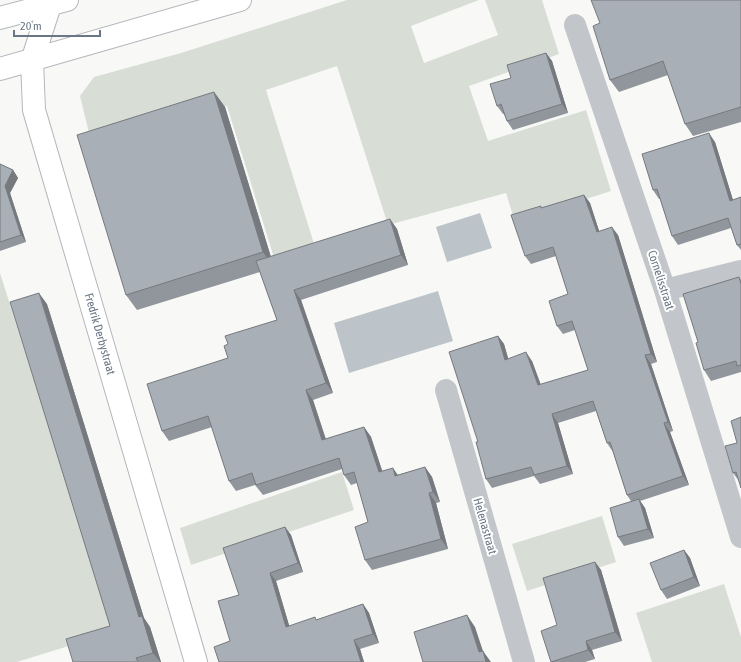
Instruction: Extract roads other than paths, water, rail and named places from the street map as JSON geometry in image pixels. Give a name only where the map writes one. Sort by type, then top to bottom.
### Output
[{"type":"main road","points":[[0,70],[240,0]]},
{"type":"main road","points":[[0,18],[58,2]]},
{"type":"main road","name":"Fredrik Derbystraat","points":[[58,2],[32,61],[34,110],[196,662]]},
{"type":"street","name":"Cornelisstraat","points":[[575,25],[665,290],[741,537]]},
{"type":"street","points":[[665,290],[741,271]]},
{"type":"street","name":"Helenastraat","points":[[446,390],[524,662]]}]
